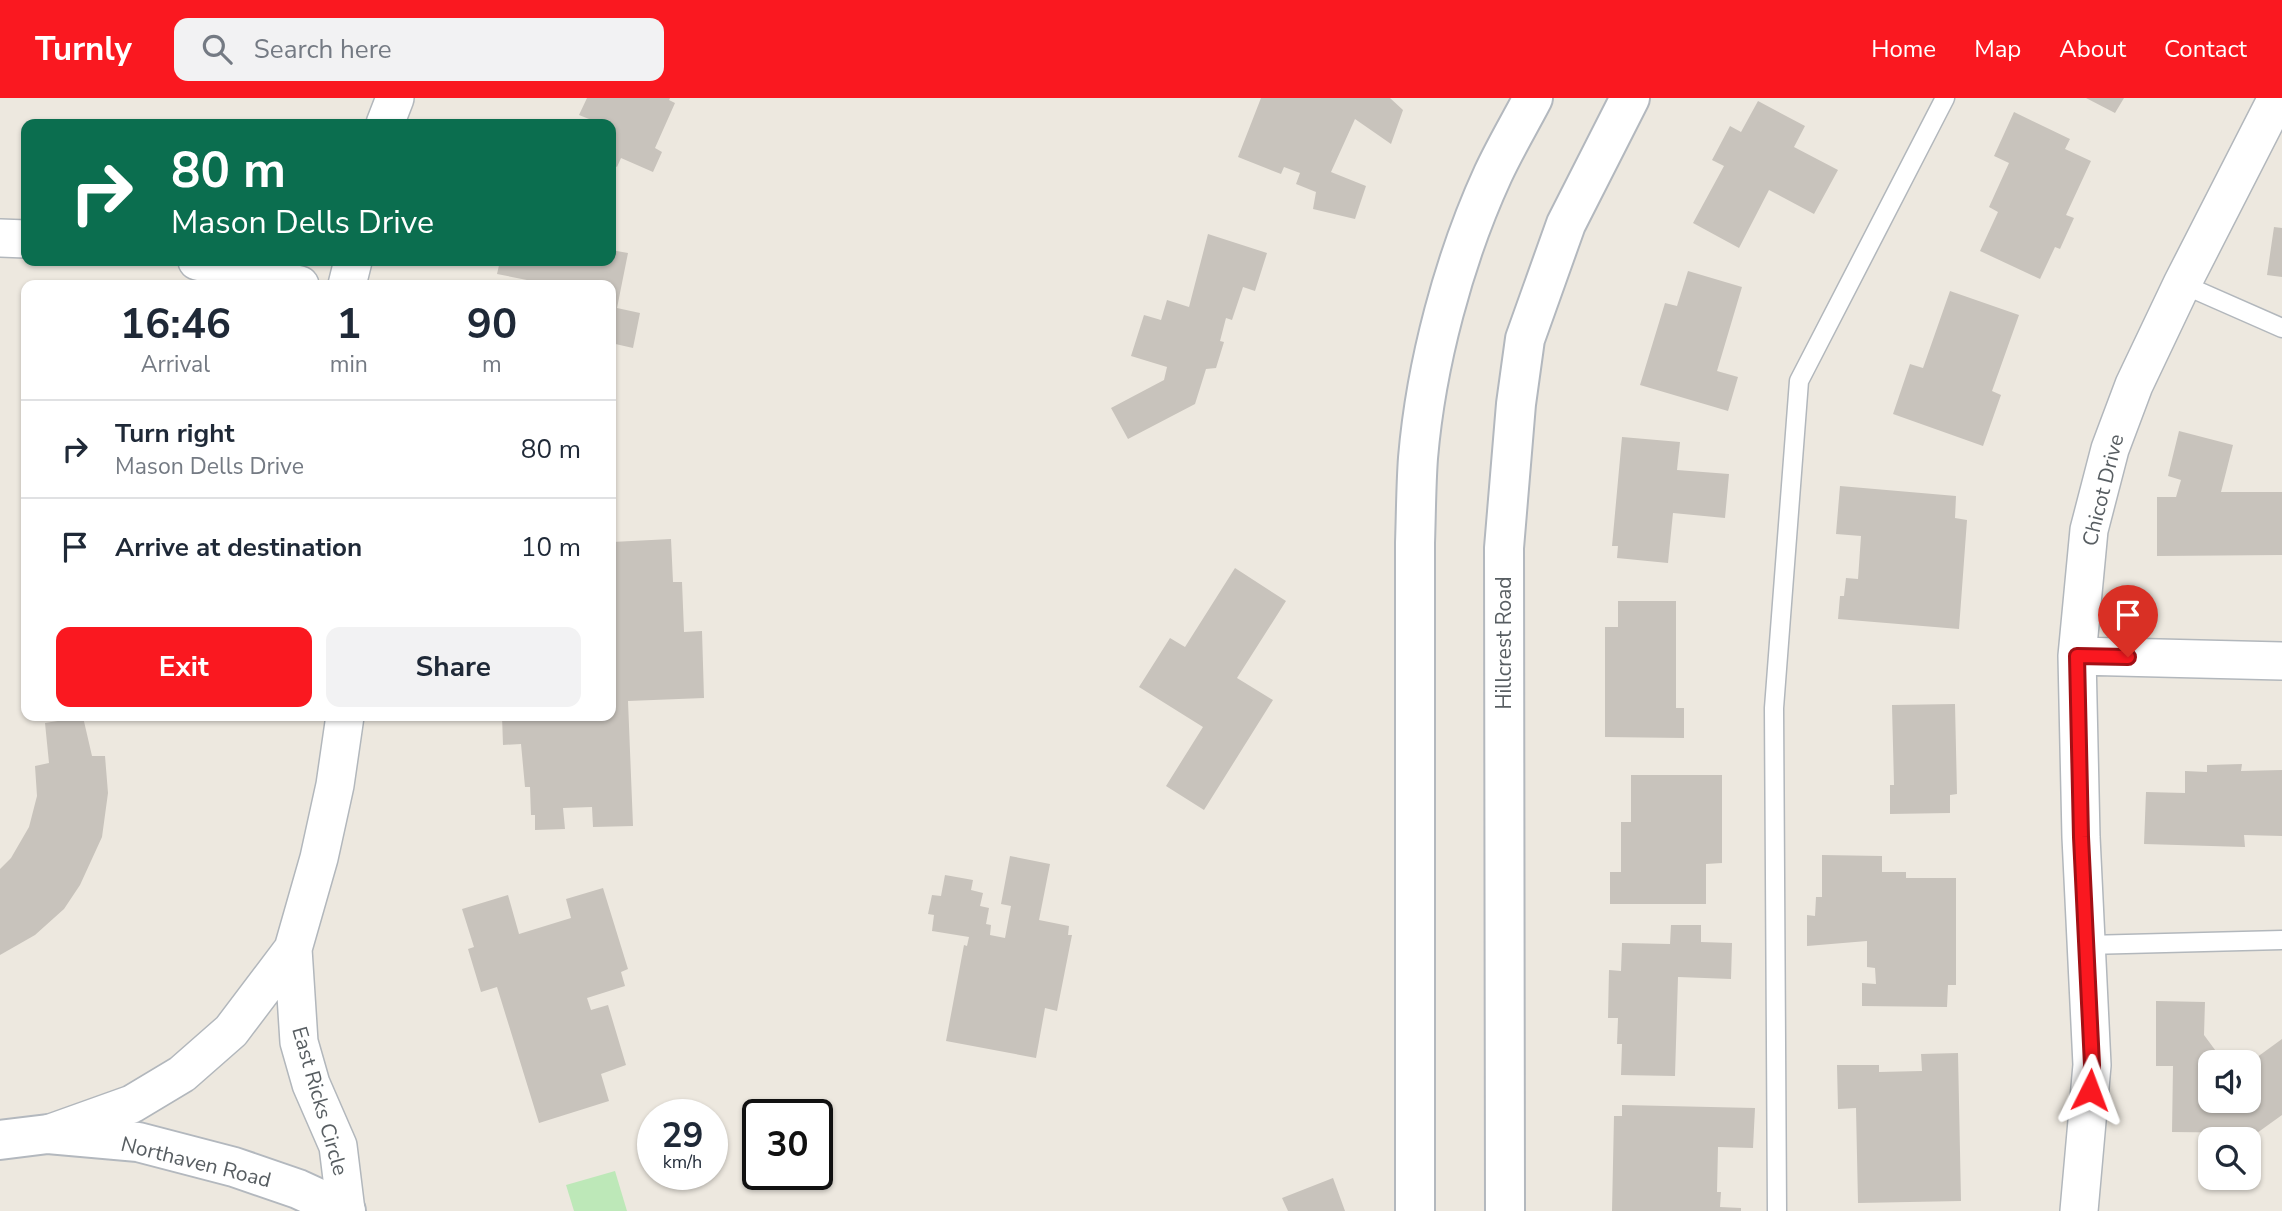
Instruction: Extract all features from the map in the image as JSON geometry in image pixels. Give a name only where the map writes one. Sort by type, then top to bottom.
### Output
[{"type":"main road","points":[[1415,1211],[1415,625],[1418,457],[1428,383],[1444,313],[1461,257],[1493,175],[1533,98]]},
{"type":"main road","name":"Hillcrest Road","points":[[1505,1211],[1504,548],[1516,404],[1525,339],[1566,224],[1630,98]]},
{"type":"main road","name":"Northaven Road","points":[[0,1140],[48,1134],[138,1142],[234,1167],[298,1189],[346,1211]]},
{"type":"street","points":[[387,119],[395,98]]},
{"type":"street","name":"Chicot Drive","points":[[2079,1211],[2092,1065],[2081,837],[2077,656],[2089,530],[2110,450],[2134,385],[2277,98]]},
{"type":"street","points":[[0,238],[21,239]]},
{"type":"street","points":[[218,266],[279,280]]},
{"type":"street","points":[[2077,656],[2282,661]]},
{"type":"street","name":"East Ricks Circle","points":[[344,721],[335,785],[319,858],[293,949],[299,1042],[311,1084],[338,1146],[346,1211]]},
{"type":"street","name":"East Ricks Circle","points":[[48,1134],[132,1104],[182,1074],[232,1031],[293,949]]},
{"type":"lane","points":[[1777,1211],[1774,708],[1799,381],[1945,98]]},
{"type":"lane","points":[[2182,284],[2282,328]]},
{"type":"lane","points":[[2087,944],[2282,940]]},
{"type":"green space","points":[[615,1171],[627,1211],[574,1211],[566,1185]]},
{"type":"building","points":[[587,98],[670,98],[669,100],[675,103],[655,148],[662,152],[653,172],[621,158],[616,166],[616,119],[589,119],[579,115]]},
{"type":"building","points":[[1261,98],[1390,98],[1403,110],[1391,144],[1355,119],[1331,172],[1366,186],[1355,219],[1313,209],[1316,192],[1296,184],[1300,173],[1284,167],[1281,174],[1238,157]]},
{"type":"building","points":[[2086,98],[2124,98],[2115,113]]},
{"type":"building","points":[[1758,101],[1805,126],[1794,147],[1838,170],[1814,214],[1769,190],[1739,248],[1693,223],[1724,166],[1712,160],[1730,126],[1741,132]]},
{"type":"building","points":[[2014,112],[2070,139],[2065,149],[2091,161],[2066,215],[2074,218],[2060,249],[2055,247],[2040,279],[1980,251],[1998,212],[1989,207],[2009,163],[1994,156]]},
{"type":"building","points":[[2274,227],[2282,228],[2282,277],[2267,275]]},
{"type":"building","points":[[1208,234],[1267,253],[1255,291],[1243,287],[1232,320],[1226,318],[1220,341],[1224,342],[1216,368],[1206,369],[1195,404],[1128,439],[1111,408],[1164,380],[1167,367],[1131,356],[1144,315],[1161,320],[1167,300],[1189,307]]},
{"type":"building","points":[[616,251],[628,253],[617,308],[640,313],[633,348],[616,344],[616,280],[527,280],[497,274],[499,266],[616,266]]},
{"type":"building","points":[[1688,271],[1742,287],[1717,371],[1738,377],[1728,411],[1640,385],[1665,303],[1677,306]]},
{"type":"building","points":[[1950,291],[2019,315],[1992,391],[2001,395],[1983,446],[1893,414],[1910,364],[1923,368]]},
{"type":"building","points":[[2179,431],[2233,445],[2221,492],[2282,492],[2282,555],[2157,556],[2157,497],[2176,497],[2181,480],[2168,476]]},
{"type":"building","points":[[1622,437],[1680,442],[1677,470],[1729,474],[1725,518],[1673,513],[1668,563],[1617,558],[1618,546],[1612,546]]},
{"type":"building","points":[[1840,486],[1956,496],[1955,518],[1967,520],[1959,629],[1838,619],[1840,596],[1844,596],[1846,578],[1858,579],[1861,536],[1836,534]]},
{"type":"building","points":[[671,539],[673,582],[682,582],[684,632],[702,631],[704,698],[628,701],[633,826],[593,827],[592,807],[563,808],[565,829],[535,830],[535,815],[531,815],[530,787],[525,787],[521,744],[503,745],[502,721],[616,721],[616,542]]},
{"type":"building","points":[[1235,568],[1286,601],[1237,678],[1273,700],[1204,810],[1166,786],[1203,727],[1139,687],[1170,638],[1185,647]]},
{"type":"building","points":[[1618,601],[1676,601],[1676,708],[1684,708],[1684,738],[1605,737],[1605,627],[1618,627]]},
{"type":"building","points":[[1955,704],[1957,794],[1950,795],[1950,813],[1890,814],[1890,785],[1894,785],[1892,705]]},
{"type":"building","points":[[84,721],[92,756],[105,756],[108,793],[102,837],[80,885],[64,909],[35,935],[0,955],[0,869],[11,858],[29,827],[37,796],[35,766],[49,763],[45,723]]},
{"type":"building","points":[[2242,764],[2241,771],[2282,770],[2282,836],[2244,835],[2245,847],[2144,844],[2146,792],[2185,793],[2185,771],[2207,772],[2207,765]]},
{"type":"building","points":[[1631,775],[1722,775],[1722,863],[1706,864],[1706,904],[1610,904],[1610,872],[1621,872],[1621,822],[1631,822]]},
{"type":"building","points":[[1822,855],[1882,856],[1882,872],[1906,872],[1906,878],[1956,878],[1956,985],[1948,985],[1947,1007],[1862,1006],[1862,983],[1876,984],[1875,968],[1867,967],[1867,941],[1807,946],[1807,915],[1815,916],[1816,897],[1822,897]]},
{"type":"building","points":[[1010,856],[1050,864],[1039,920],[1069,926],[1068,935],[1072,935],[1057,1011],[1045,1008],[1036,1058],[946,1041],[964,945],[967,946],[969,937],[932,931],[934,915],[928,914],[932,895],[941,896],[945,875],[973,880],[971,890],[983,893],[980,906],[989,908],[986,924],[991,925],[990,935],[1005,938],[1011,906],[1001,904]]},
{"type":"building","points":[[603,888],[628,969],[621,972],[625,986],[587,998],[591,1010],[608,1005],[626,1065],[601,1074],[609,1101],[539,1123],[497,987],[481,992],[468,949],[474,947],[462,909],[508,895],[519,934],[571,918],[566,899]]},
{"type":"building","points":[[1671,925],[1701,925],[1701,942],[1732,943],[1731,979],[1678,977],[1675,1076],[1621,1075],[1622,1044],[1617,1044],[1618,1018],[1608,1018],[1609,970],[1621,971],[1622,943],[1670,944]]},
{"type":"building","points":[[2156,1001],[2205,1002],[2204,1035],[2215,1050],[2198,1050],[2198,1113],[2261,1113],[2261,1054],[2282,1039],[2282,1115],[2261,1130],[2261,1127],[2198,1127],[2198,1132],[2172,1132],[2173,1066],[2156,1066]]},
{"type":"building","points":[[1958,1053],[1961,1201],[1858,1203],[1856,1108],[1838,1109],[1837,1065],[1879,1065],[1879,1072],[1922,1071],[1921,1054]]},
{"type":"building","points":[[1622,1105],[1755,1108],[1753,1148],[1718,1147],[1717,1192],[1721,1192],[1720,1207],[1741,1208],[1741,1211],[1612,1211],[1614,1116],[1622,1116]]},
{"type":"building","points":[[1333,1178],[1345,1211],[1288,1211],[1282,1198]]},
{"type":"route","points":[[2090,1090],[2092,1065],[2081,837],[2077,656],[2128,657]]}]
